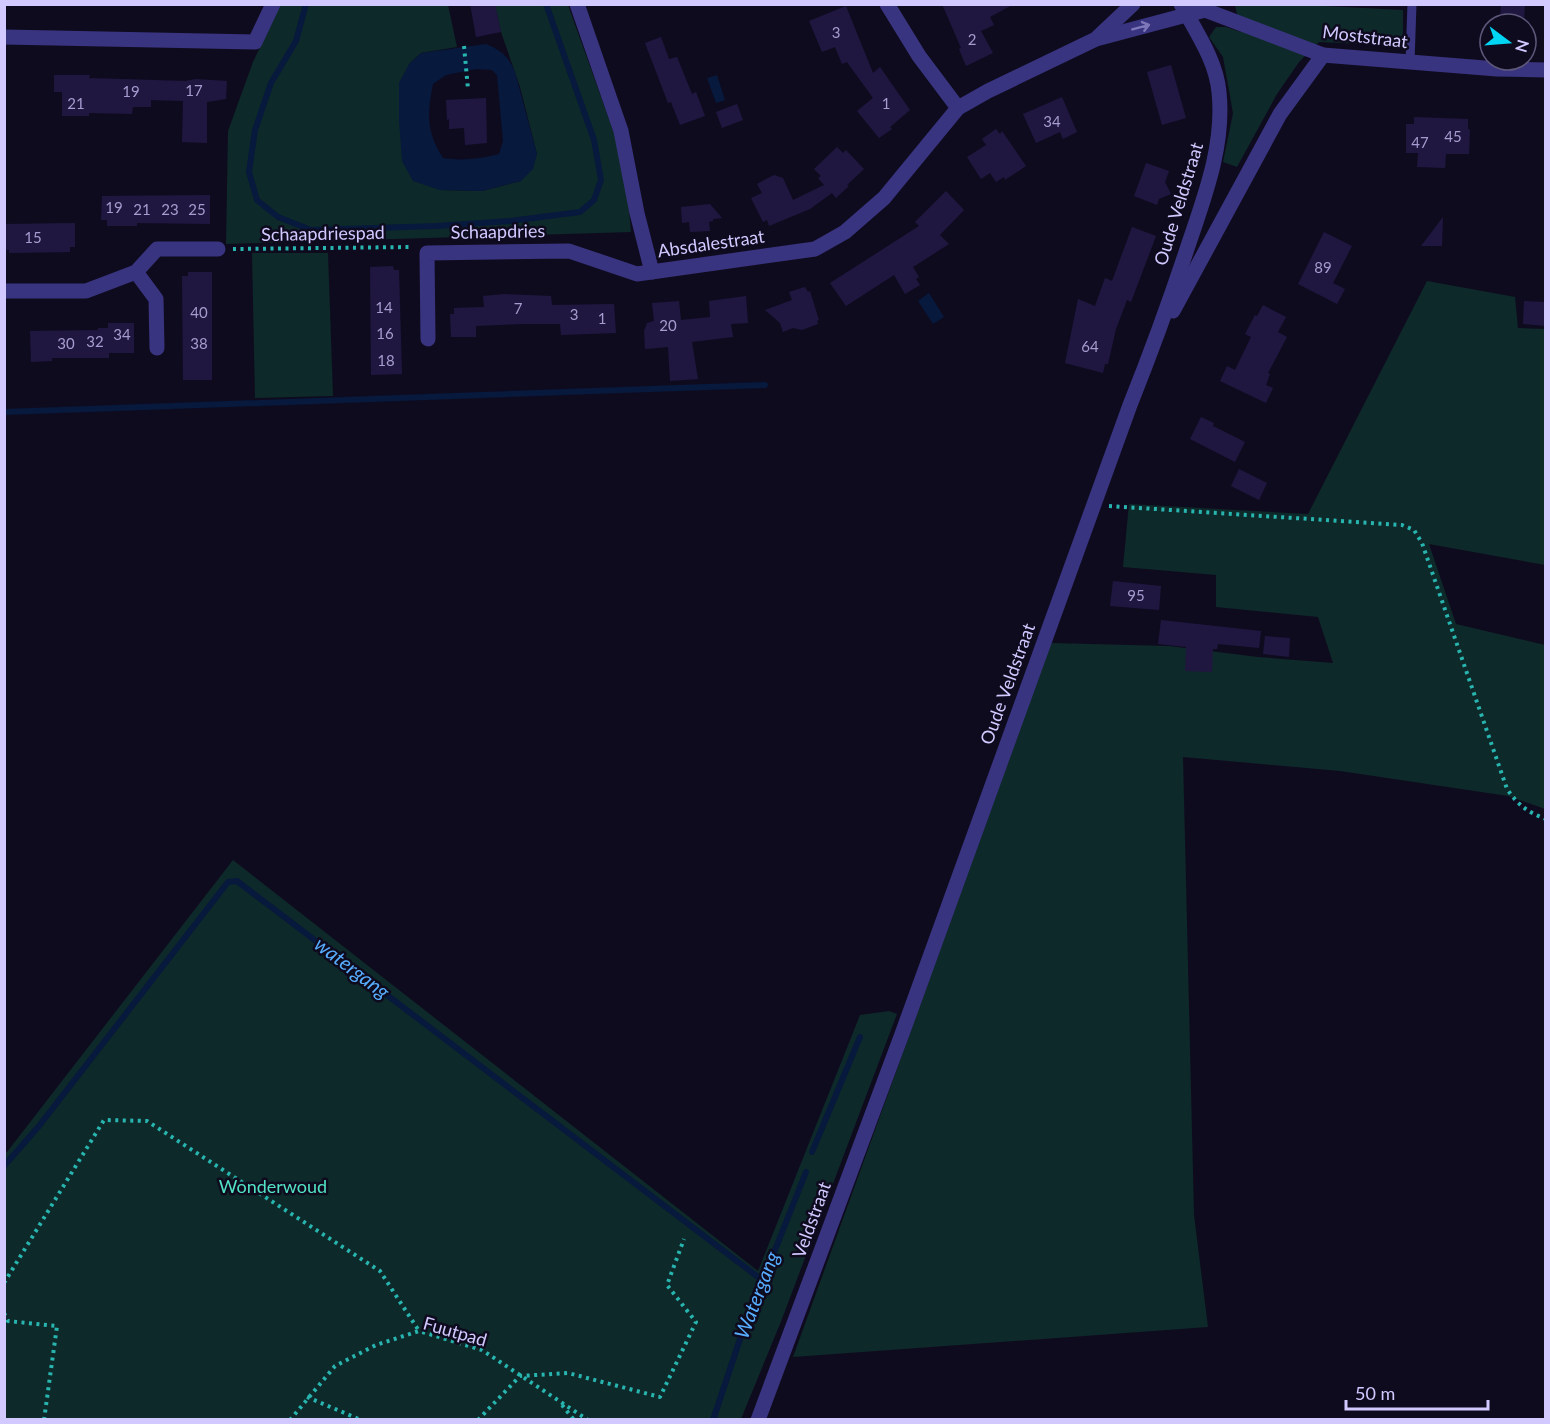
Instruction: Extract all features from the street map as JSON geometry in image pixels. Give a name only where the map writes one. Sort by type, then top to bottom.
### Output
[{"type":"street","points":[[4,37],[255,42],[273,4]]},
{"type":"street","name":"Absdalestraat","points":[[578,4],[621,131],[637,213],[652,272],[814,249],[845,232],[884,198],[958,108],[1096,39],[1184,10]]},
{"type":"street","points":[[887,4],[919,56],[958,108]]},
{"type":"street","name":"Absdalestraat","points":[[1096,39],[1133,4]]},
{"type":"street","name":"Moststraat","points":[[1184,10],[1205,10],[1323,55],[1497,69],[1545,70]]},
{"type":"street","name":"Oude Veldstraat","points":[[902,1034],[1130,405],[1153,348],[1202,203],[1220,136],[1219,90],[1208,54],[1184,10]]},
{"type":"street","name":"Oude Veldstraat","points":[[1153,348],[1280,114],[1323,55]]},
{"type":"street","points":[[4,291],[86,291],[136,272],[157,249],[218,249]]},
{"type":"street","name":"Schaapdries","points":[[428,339],[427,253],[569,251],[637,274],[652,272]]},
{"type":"street","points":[[136,272],[156,299],[157,348]]},
{"type":"street","name":"Veldstraat","points":[[759,1419],[902,1034]]},
{"type":"lane","points":[[1410,62],[1412,4]]},
{"type":"path","points":[[464,46],[468,89]]},
{"type":"path","name":"Schaapdriespad","points":[[218,249],[419,247],[427,253]]},
{"type":"path","points":[[1095,501],[1113,507],[1402,525],[1414,530],[1422,543],[1507,789],[1521,807],[1545,819]]},
{"type":"path","points":[[4,1283],[104,1120],[147,1121],[380,1271],[419,1331]]},
{"type":"path","points":[[478,1419],[520,1376],[568,1373],[660,1397],[696,1322],[667,1285],[684,1239]]},
{"type":"path","points":[[4,1313],[8,1321],[57,1326],[44,1419]]},
{"type":"path","name":"Fuutpad","points":[[290,1419],[335,1366],[376,1345],[419,1331],[482,1350],[559,1402]]},
{"type":"path","points":[[307,1397],[361,1419]]},
{"type":"path","points":[[559,1402],[574,1419]]},
{"type":"path","points":[[559,1402],[588,1419]]},
{"type":"green space","points":[[280,5],[448,5],[457,47],[421,53],[409,64],[440,190],[482,191],[521,181],[537,154],[520,87],[501,32],[495,5],[568,5],[619,147],[627,186],[631,232],[226,244],[228,131],[253,62]]},
{"type":"green space","points":[[1235,5],[1305,5],[1403,10],[1403,46],[1319,42],[1299,62],[1277,94],[1237,167],[1223,162],[1233,113],[1223,57],[1209,37],[1216,27],[1226,27],[1241,32]]},
{"type":"green space","points":[[252,253],[328,253],[333,396],[255,398]]},
{"type":"green space","points":[[1427,281],[1515,297],[1518,328],[1545,329],[1545,565],[1429,544],[1456,624],[1545,645],[1545,809],[1508,796],[1340,771],[1183,757],[1194,1215],[1208,1327],[793,1357],[1051,643],[1169,646],[1333,663],[1318,617],[1216,607],[1216,575],[1123,567],[1129,504],[1308,514]]},
{"type":"green space","name":"Wonderwoud","points":[[233,860],[758,1271],[860,1015],[889,1011],[897,1014],[782,1319],[741,1419],[5,1419],[5,1152]]},
{"type":"water","points":[[486,44],[507,58],[515,72],[537,154],[533,169],[521,181],[482,191],[440,190],[413,181],[402,161],[399,83],[409,64],[421,53]],"holes":[[[476,69],[492,70],[497,75],[503,141],[499,154],[471,159],[443,158],[433,140],[429,122],[433,84],[446,75]]]},
{"type":"water","points":[[717,75],[725,100],[716,103],[707,78]]},
{"type":"water","points":[[929,293],[944,317],[933,324],[918,301]]},
{"type":"building","points":[[470,4],[495,4],[501,32],[476,37]]},
{"type":"building","points":[[942,4],[1014,4],[990,17],[994,25],[981,31],[993,53],[966,66],[959,49],[961,48]]},
{"type":"building","points":[[1501,4],[1525,4],[1525,12],[1500,12]]},
{"type":"building","points":[[846,6],[873,73],[880,67],[910,110],[890,127],[892,129],[879,138],[857,111],[873,98],[847,62],[842,64],[835,47],[822,52],[809,21]]},
{"type":"building","points":[[661,37],[669,59],[677,57],[692,94],[696,92],[705,116],[680,125],[671,102],[668,103],[645,43]]},
{"type":"building","points":[[1171,65],[1186,118],[1162,125],[1147,72]]},
{"type":"building","points":[[54,75],[227,81],[226,99],[207,102],[207,143],[182,142],[183,101],[151,100],[151,107],[133,107],[132,114],[89,113],[89,116],[62,116],[62,92],[54,92]]},
{"type":"building","points":[[1062,97],[1077,132],[1063,139],[1060,132],[1036,143],[1023,114]]},
{"type":"building","points":[[486,98],[487,143],[465,145],[464,128],[449,129],[446,100]]},
{"type":"building","points":[[737,104],[743,120],[722,128],[716,112]]},
{"type":"building","points":[[1414,117],[1468,119],[1469,154],[1446,154],[1445,168],[1417,167],[1418,153],[1406,153],[1406,124],[1414,124]]},
{"type":"building","points":[[996,129],[1000,134],[1002,131],[1026,166],[1005,180],[1004,177],[996,182],[990,173],[981,179],[967,157],[986,145],[982,139]]},
{"type":"building","points":[[837,147],[843,153],[846,150],[864,169],[847,185],[849,186],[836,198],[832,193],[810,209],[769,226],[767,220],[763,222],[751,198],[762,193],[757,184],[774,175],[783,178],[793,200],[824,185],[818,178],[821,176],[814,169]]},
{"type":"building","points":[[1146,163],[1169,171],[1165,182],[1171,194],[1159,199],[1157,205],[1134,196]]},
{"type":"building","points":[[946,191],[964,210],[940,235],[949,244],[913,267],[919,277],[916,279],[920,285],[905,294],[894,275],[846,306],[830,283],[919,226],[915,222]]},
{"type":"building","points":[[210,195],[210,224],[137,223],[137,226],[107,226],[107,220],[101,220],[102,196]]},
{"type":"building","points":[[710,204],[722,218],[709,222],[710,231],[690,232],[689,222],[682,223],[681,207]]},
{"type":"building","points":[[1443,217],[1442,246],[1421,246]]},
{"type":"building","points":[[75,223],[75,247],[70,247],[70,252],[9,253],[9,250],[4,250],[4,224]]},
{"type":"building","points":[[1132,227],[1156,236],[1131,302],[1127,300],[1116,329],[1108,364],[1105,364],[1103,373],[1065,363],[1078,299],[1095,306],[1105,278],[1112,281]]},
{"type":"building","points":[[1324,232],[1352,246],[1333,283],[1345,289],[1337,304],[1298,284]]},
{"type":"building","points":[[393,266],[394,270],[399,270],[402,374],[371,375],[370,267]]},
{"type":"building","points":[[188,272],[212,272],[212,380],[183,380],[182,276],[188,276]]},
{"type":"building","points":[[805,287],[808,292],[810,291],[819,320],[818,324],[802,330],[793,328],[783,332],[780,323],[765,310],[792,300],[789,292]]},
{"type":"building","points":[[504,294],[551,296],[552,305],[614,304],[616,333],[561,335],[560,324],[521,324],[476,326],[476,337],[451,337],[450,314],[454,314],[454,308],[484,307],[483,296]]},
{"type":"building","points":[[746,296],[748,323],[731,324],[733,337],[692,342],[698,379],[670,381],[668,347],[645,349],[644,331],[647,323],[654,321],[652,303],[679,301],[681,320],[710,317],[709,301]]},
{"type":"building","points":[[1524,301],[1545,302],[1545,326],[1523,324]]},
{"type":"building","points":[[1263,305],[1286,317],[1278,332],[1287,337],[1268,373],[1270,374],[1266,385],[1273,388],[1266,403],[1220,381],[1227,366],[1235,370],[1251,337],[1245,334]]},
{"type":"building","points":[[108,323],[134,323],[134,353],[109,353],[109,358],[52,358],[52,361],[31,362],[30,331],[98,330],[98,328],[108,328]]},
{"type":"building","points":[[1201,417],[1214,423],[1213,426],[1245,442],[1235,462],[1190,439]]},
{"type":"building","points":[[1239,469],[1267,483],[1259,500],[1231,486]]},
{"type":"building","points":[[1113,581],[1161,586],[1159,610],[1110,606]]},
{"type":"building","points":[[1161,620],[1261,631],[1259,648],[1218,644],[1217,649],[1213,649],[1212,672],[1185,671],[1186,647],[1158,644]]},
{"type":"building","points":[[1265,636],[1290,638],[1289,657],[1263,654]]},
{"type":"waterway","points":[[306,4],[296,41],[271,83],[255,130],[249,172],[257,200],[278,217],[311,230],[510,221],[580,212],[594,200],[601,180],[594,140],[546,4]]},
{"type":"waterway","points":[[4,412],[765,385]]},
{"type":"waterway","name":"watergang","points":[[4,1166],[39,1126],[228,882],[237,881],[762,1280]]},
{"type":"waterway","points":[[812,1152],[860,1037]]},
{"type":"waterway","name":"Watergang","points":[[713,1420],[742,1333],[806,1172]]}]
